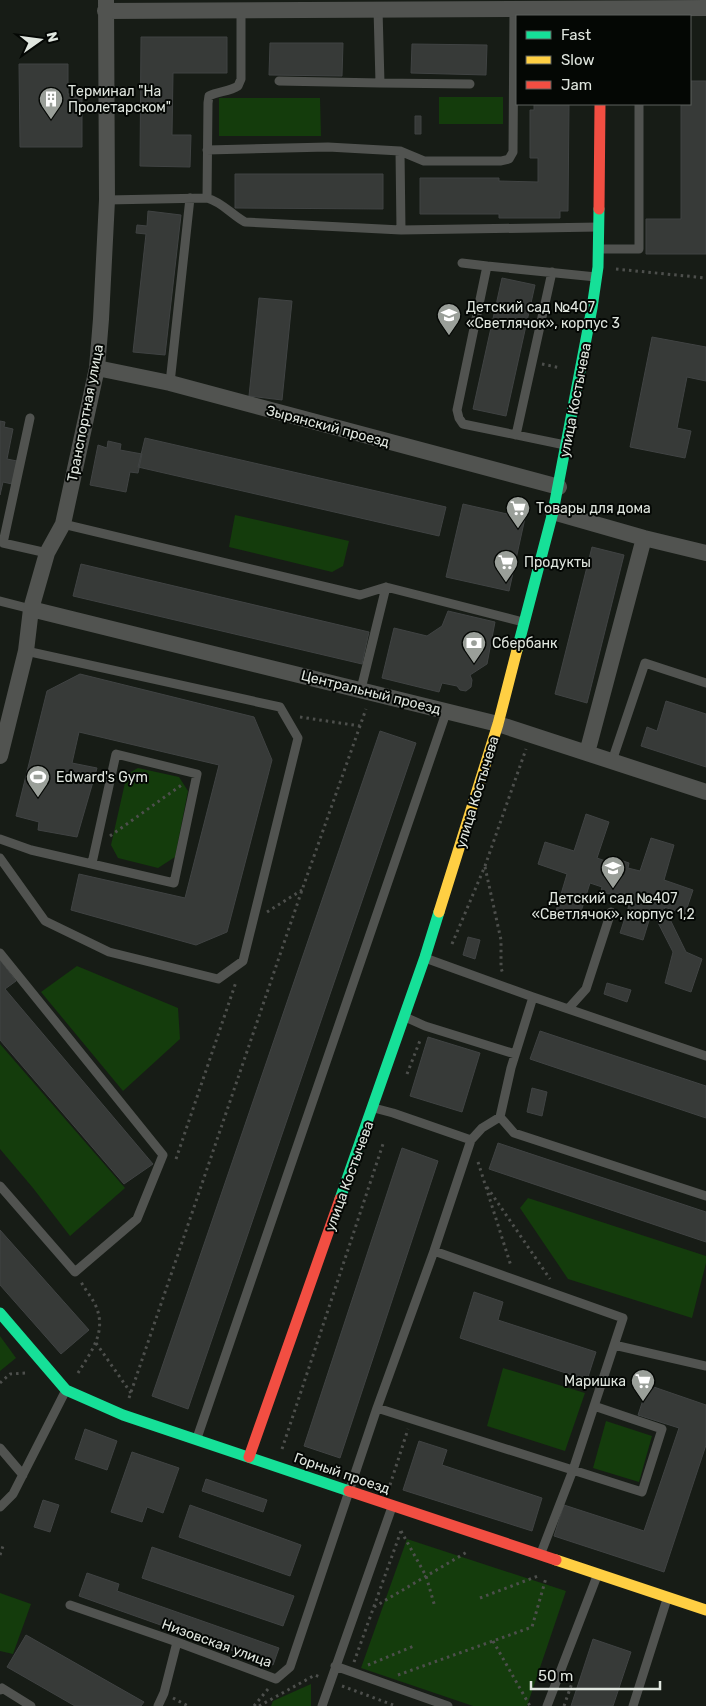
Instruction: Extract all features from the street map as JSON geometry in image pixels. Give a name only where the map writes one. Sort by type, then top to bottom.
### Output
[{"type":"street","points":[[105,5],[187,5],[241,10],[706,8]]},
{"type":"street","name":"Транспортная улица","points":[[0,756],[26,652],[31,608],[47,553],[63,524],[97,368],[101,328],[107,200],[105,5]]},
{"type":"street","name":"улица Костычева","points":[[249,1457],[405,1017],[498,724],[559,487],[592,308],[599,249],[600,105]]},
{"type":"street","name":"Зырянский проезд","points":[[97,368],[170,383],[559,487]]},
{"type":"street","points":[[553,512],[644,538],[706,553]]},
{"type":"street","points":[[587,753],[644,538]]},
{"type":"street","name":"Центральный проезд","points":[[31,608],[447,710],[531,734],[706,792]]},
{"type":"street","name":"Горный проезд","points":[[0,1313],[66,1390],[123,1416],[706,1610]]},
{"type":"lane","points":[[208,150],[328,147],[400,152],[424,161],[502,162],[509,159],[513,152],[514,9]]},
{"type":"lane","points":[[207,198],[209,96],[232,90],[238,86],[240,79],[241,10]]},
{"type":"lane","points":[[378,10],[380,83]]},
{"type":"lane","points":[[279,82],[470,84]]},
{"type":"lane","points":[[599,249],[639,248],[639,105]]},
{"type":"lane","points":[[400,152],[401,230]]},
{"type":"lane","points":[[170,383],[190,198]]},
{"type":"lane","points":[[107,200],[207,198],[218,202],[234,216],[245,222],[261,224],[401,230],[599,227]]},
{"type":"lane","points":[[462,264],[552,272],[597,272]]},
{"type":"lane","points":[[486,266],[457,410],[459,418],[463,424],[566,446]]},
{"type":"lane","points":[[516,435],[552,272]]},
{"type":"lane","points":[[30,418],[1,543],[47,553]]},
{"type":"lane","points":[[63,524],[360,594],[386,587],[524,622]]},
{"type":"lane","points":[[366,690],[386,587]]},
{"type":"lane","points":[[0,600],[31,608]]},
{"type":"lane","points":[[0,858],[45,921],[109,952],[218,979],[243,961],[298,738],[280,707],[26,652]]},
{"type":"lane","points":[[612,761],[645,663],[706,683]]},
{"type":"lane","points":[[197,1440],[447,710]]},
{"type":"lane","points":[[0,838],[30,850],[174,883],[197,774],[116,754],[92,864]]},
{"type":"lane","points":[[568,1008],[586,989],[611,912]]},
{"type":"lane","points":[[0,953],[163,1155],[137,1219],[75,1272],[0,1186]]},
{"type":"lane","points":[[425,958],[444,963],[706,1056]]},
{"type":"lane","points":[[374,1108],[471,1140],[482,1128],[500,1117],[515,1054],[533,996]]},
{"type":"lane","points":[[405,1017],[425,1026],[515,1054]]},
{"type":"lane","points":[[500,1117],[514,1133],[706,1196]]},
{"type":"lane","name":"Низовская улица","points":[[70,1605],[276,1679],[290,1667],[348,1492],[434,1251],[471,1140]]},
{"type":"lane","points":[[434,1251],[623,1318],[573,1470],[540,1556]]},
{"type":"lane","points":[[614,1346],[706,1366]]},
{"type":"lane","points":[[0,1507],[14,1494],[66,1390]]},
{"type":"lane","points":[[377,1408],[642,1492],[662,1430],[594,1406]]},
{"type":"lane","points":[[0,1448],[23,1475]]},
{"type":"lane","points":[[322,1706],[388,1505]]},
{"type":"lane","points":[[547,1706],[598,1574]]},
{"type":"lane","points":[[633,1706],[668,1598]]},
{"type":"lane","points":[[158,1706],[164,1693],[177,1642]]},
{"type":"lane","points":[[335,1666],[448,1706]]},
{"type":"lane","points":[[0,1690],[2,1688],[31,1706]]},
{"type":"path","points":[[597,272],[706,278]]},
{"type":"path","points":[[532,362],[565,369]]},
{"type":"path","points":[[123,1416],[302,890],[360,726],[366,690]]},
{"type":"path","points":[[284,714],[360,726]]},
{"type":"path","points":[[444,963],[485,866],[531,734]]},
{"type":"path","points":[[96,846],[197,774]]},
{"type":"path","points":[[485,866],[501,940],[501,968],[508,987]]},
{"type":"path","points":[[252,922],[302,890]]},
{"type":"path","points":[[176,1162],[243,961]]},
{"type":"path","points":[[406,1078],[425,1026]]},
{"type":"path","points":[[471,1140],[515,1280]]},
{"type":"path","points":[[277,1466],[384,1141]]},
{"type":"path","points":[[484,1182],[561,1296]]},
{"type":"path","points":[[66,1390],[74,1381],[96,1343],[100,1328],[97,1309],[75,1272]]},
{"type":"path","points":[[96,1343],[131,1393]]},
{"type":"path","points":[[388,1505],[411,1419]]},
{"type":"path","points":[[400,1531],[409,1533]]},
{"type":"path","points":[[400,1531],[426,1576],[435,1608]]},
{"type":"path","points":[[351,1672],[400,1531]]},
{"type":"path","points":[[0,1555],[4,1543]]},
{"type":"path","points":[[459,1550],[476,1555]]},
{"type":"path","points":[[373,1607],[467,1552]]},
{"type":"path","points":[[379,1681],[532,1627],[547,1578],[529,1573]]},
{"type":"path","points":[[480,1598],[538,1576]]},
{"type":"path","points":[[492,1641],[530,1706]]},
{"type":"path","points":[[361,1668],[414,1646]]},
{"type":"path","points":[[259,1706],[314,1675],[396,1706]]},
{"type":"path","points":[[564,1706],[573,1678]]},
{"type":"path","points":[[254,1706],[276,1679]]},
{"type":"green space","points":[[439,97],[503,97],[503,124],[439,124]]},
{"type":"green space","points":[[219,98],[320,98],[321,136],[219,136]]},
{"type":"green space","points":[[235,515],[349,541],[343,566],[332,572],[229,547]]},
{"type":"green space","points":[[138,768],[179,777],[188,791],[175,857],[158,868],[118,858],[111,845],[127,774]]},
{"type":"green space","points":[[77,966],[178,1008],[180,1039],[123,1091],[41,992]]},
{"type":"green space","points":[[0,1044],[125,1188],[70,1236],[0,1149]]},
{"type":"green space","points":[[528,1198],[706,1256],[706,1263],[692,1318],[568,1279],[520,1208]]},
{"type":"green space","points":[[0,1336],[16,1358],[0,1371]]},
{"type":"green space","points":[[503,1368],[585,1393],[565,1451],[487,1426]]},
{"type":"green space","points":[[606,1421],[652,1436],[639,1482],[593,1468]]},
{"type":"green space","points":[[407,1539],[566,1591],[527,1706],[473,1706],[361,1668]]},
{"type":"green space","points":[[0,1593],[31,1604],[13,1654],[0,1651]]},
{"type":"green space","points":[[311,1684],[311,1706],[271,1706],[273,1701]]},
{"type":"building","points":[[141,37],[227,37],[227,73],[173,73],[172,135],[191,135],[190,167],[140,166]]},
{"type":"building","points":[[270,43],[343,43],[342,76],[269,75]]},
{"type":"building","points":[[412,44],[487,45],[486,75],[411,73]]},
{"type":"building","name":"Терминал \"На Пролетарском\"","points":[[19,64],[68,64],[68,94],[82,94],[82,147],[20,147]]},
{"type":"building","points":[[691,81],[706,81],[706,254],[646,254],[646,219],[681,219],[681,105],[691,105]]},
{"type":"building","points":[[534,105],[569,105],[568,211],[560,211],[560,218],[499,218],[499,214],[420,214],[420,178],[499,178],[499,181],[538,182],[538,158],[530,158],[530,110],[534,110]]},
{"type":"building","points":[[415,116],[421,116],[421,134],[415,134]]},
{"type":"building","points":[[235,174],[383,174],[383,209],[235,208]]},
{"type":"building","points":[[148,211],[181,215],[165,355],[133,352],[146,234],[136,233],[137,225],[147,226]]},
{"type":"building","points":[[502,278],[535,285],[506,416],[473,409]]},
{"type":"building","points":[[259,298],[292,301],[282,400],[249,396]]},
{"type":"building","points":[[652,337],[706,347],[706,381],[687,377],[677,428],[691,431],[685,458],[630,447]]},
{"type":"building","points":[[0,421],[5,422],[4,427],[13,429],[7,459],[17,461],[12,484],[3,482],[0,495]]},
{"type":"building","points":[[145,438],[446,507],[439,536],[138,467]]},
{"type":"building","points":[[108,441],[121,444],[120,450],[142,454],[138,473],[130,472],[126,492],[90,485],[98,445],[107,448]]},
{"type":"building","points":[[463,504],[525,518],[509,591],[446,577]]},
{"type":"building","points":[[592,547],[624,555],[587,703],[555,694]]},
{"type":"building","points":[[81,564],[369,632],[362,664],[73,596]]},
{"type":"building","points":[[448,611],[495,622],[487,664],[470,675],[472,680],[471,687],[466,691],[460,690],[457,686],[442,683],[439,692],[382,678],[394,628],[427,636],[442,626]]},
{"type":"building","points":[[80,674],[254,717],[272,760],[227,932],[196,945],[71,910],[79,874],[185,898],[219,765],[79,732],[72,763],[97,768],[77,837],[38,830],[39,822],[16,816],[47,691]]},
{"type":"building","points":[[666,701],[706,714],[706,767],[641,746],[647,727],[657,731]]},
{"type":"building","points":[[380,731],[416,743],[188,1409],[152,1396]]},
{"type":"building","points":[[586,814],[609,822],[597,858],[611,863],[612,857],[629,863],[628,868],[640,871],[651,838],[674,845],[664,880],[693,890],[685,914],[664,907],[686,952],[702,959],[691,992],[665,983],[673,952],[652,911],[643,940],[620,933],[632,896],[619,893],[618,897],[601,891],[602,887],[590,883],[579,918],[556,911],[567,874],[538,864],[545,842],[574,851]]},
{"type":"building","points":[[468,937],[480,940],[475,959],[463,955]]},
{"type":"building","points":[[0,960],[16,981],[5,989],[153,1164],[124,1184],[0,1040]]},
{"type":"building","points":[[607,983],[631,990],[627,1002],[604,994]]},
{"type":"building","points":[[540,1031],[706,1086],[706,1118],[530,1059]]},
{"type":"building","points":[[428,1037],[480,1053],[462,1112],[410,1096]]},
{"type":"building","points":[[532,1088],[547,1092],[542,1116],[527,1112]]},
{"type":"building","points":[[498,1143],[706,1212],[706,1242],[489,1169]]},
{"type":"building","points":[[402,1148],[438,1161],[340,1458],[304,1446]]},
{"type":"building","points":[[0,1230],[89,1330],[61,1354],[0,1285]]},
{"type":"building","points":[[474,1292],[503,1302],[498,1320],[596,1352],[587,1380],[460,1338]]},
{"type":"building","points":[[648,1385],[706,1405],[706,1445],[664,1572],[554,1536],[564,1505],[644,1531],[679,1428],[638,1415]]},
{"type":"building","points":[[85,1429],[117,1441],[107,1470],[75,1459]]},
{"type":"building","points":[[419,1441],[447,1450],[442,1465],[542,1498],[532,1531],[403,1490]]},
{"type":"building","points":[[132,1452],[179,1468],[163,1513],[147,1507],[142,1522],[111,1512]]},
{"type":"building","points":[[206,1479],[267,1500],[263,1512],[202,1491]]},
{"type":"building","points":[[43,1500],[59,1505],[50,1532],[34,1527]]},
{"type":"building","points":[[190,1505],[301,1545],[290,1576],[179,1537]]},
{"type":"building","points":[[152,1547],[294,1596],[283,1626],[142,1578]]},
{"type":"building","points":[[87,1573],[119,1584],[117,1591],[279,1648],[273,1665],[79,1596]]},
{"type":"building","points":[[26,1635],[144,1702],[141,1706],[75,1706],[7,1667]]},
{"type":"building","points":[[593,1639],[631,1652],[613,1706],[571,1706]]},
{"type":"traffic: fast","points":[[517,650],[553,512],[592,308],[598,267],[599,209]]},
{"type":"traffic: fast","points":[[340,1199],[439,912]]},
{"type":"traffic: fast","points":[[0,1313],[66,1390],[123,1415],[349,1491]]},
{"type":"traffic: slow","points":[[439,912],[498,724],[517,650]]},
{"type":"traffic: slow","points":[[556,1560],[706,1610]]},
{"type":"traffic: jam","points":[[599,209],[600,105]]},
{"type":"traffic: jam","points":[[249,1457],[340,1199]]},
{"type":"traffic: jam","points":[[349,1491],[556,1560]]},
{"type":"place","name":"Терминал \"На Пролетарском\"","points":[[51,120]]},
{"type":"place","name":"Детский сад №407 «Светлячок», корпус 3","points":[[449,336]]},
{"type":"place","name":"Товары для дома","points":[[518,529]]},
{"type":"place","name":"Продукты","points":[[506,583]]},
{"type":"place","name":"Сбербанк","points":[[474,664]]},
{"type":"place","name":"Edward's Gym","points":[[38,798]]},
{"type":"place","name":"Детский сад №407 «Светлячок», корпус 1,2","points":[[613,889]]},
{"type":"place","name":"Маришка","points":[[643,1402]]}]
